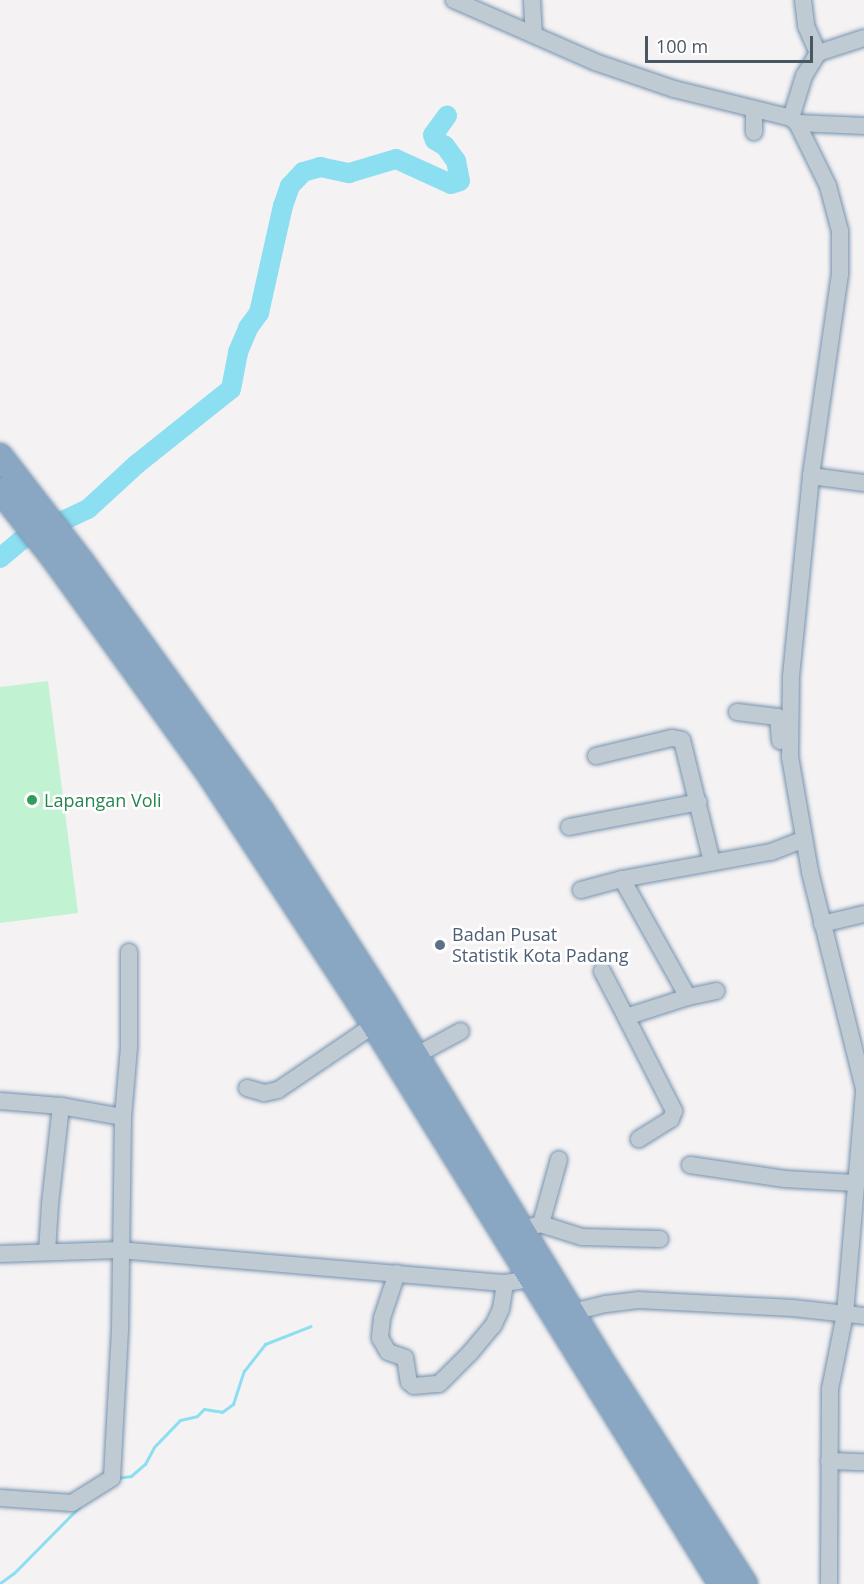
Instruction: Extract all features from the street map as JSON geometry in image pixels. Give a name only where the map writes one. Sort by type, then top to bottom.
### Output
[{"type":"highway","points":[[4,473],[53,557],[206,770],[374,1025],[421,1082],[531,1226],[573,1312],[745,1584]]},
{"type":"highway","points":[[4,473],[81,561],[262,812],[415,1056],[421,1082],[530,1279],[721,1584]]},
{"type":"street","points":[[454,0],[606,66],[674,89],[794,120],[864,126]]},
{"type":"street","points":[[532,0],[534,34]]},
{"type":"street","points":[[803,0],[806,26],[818,53]]},
{"type":"street","points":[[829,1584],[830,1389],[845,1314],[864,1090],[822,924],[803,840],[792,777],[791,675],[810,476],[840,274],[840,231],[828,186],[794,120],[804,76],[818,53],[864,38]]},
{"type":"street","points":[[754,111],[754,132]]},
{"type":"street","points":[[810,476],[864,483]]},
{"type":"street","points":[[737,712],[778,717],[780,741],[782,743],[790,737]]},
{"type":"street","points":[[596,756],[678,737],[685,744],[712,862]]},
{"type":"street","points":[[569,828],[699,802]]},
{"type":"street","points":[[581,890],[622,879],[771,852],[803,840]]},
{"type":"street","points":[[622,879],[688,997]]},
{"type":"street","points":[[822,924],[864,914]]},
{"type":"street","points":[[0,1498],[72,1503],[112,1478],[120,1330],[119,1250],[123,1117],[129,1057],[129,952]]},
{"type":"street","points":[[602,971],[674,1111],[671,1119],[639,1138]]},
{"type":"street","points":[[626,1017],[688,997],[716,991]]},
{"type":"street","points":[[247,1088],[264,1093],[278,1090],[374,1025]]},
{"type":"street","points":[[415,1056],[461,1031]]},
{"type":"street","points":[[0,1101],[61,1106],[123,1117]]},
{"type":"street","points":[[47,1252],[61,1106]]},
{"type":"street","points":[[559,1159],[531,1226],[582,1237],[660,1239]]},
{"type":"street","points":[[690,1166],[785,1179],[855,1183]]},
{"type":"street","points":[[0,1254],[119,1250],[505,1283],[530,1279]]},
{"type":"street","points":[[397,1273],[382,1318],[380,1338],[388,1352],[405,1358],[409,1382],[414,1386],[439,1384],[470,1353],[497,1318],[504,1299],[505,1283]]},
{"type":"street","points":[[573,1312],[606,1304],[638,1300],[771,1306],[864,1316]]},
{"type":"street","points":[[829,1461],[864,1462]]},
{"type":"green space","name":"Lapangan Voli","points":[[48,681],[78,913],[0,923],[0,687]]},
{"type":"waterway","points":[[0,558],[20,541],[88,509],[137,464],[231,389],[238,352],[248,328],[259,313],[283,206],[290,186],[303,172],[320,167],[349,173],[396,159],[451,184],[460,181],[456,161],[445,146],[435,140],[433,135],[447,116]]},
{"type":"waterway","points":[[117,1478],[131,1476],[145,1464],[154,1447],[180,1420],[197,1416],[204,1409],[222,1412],[233,1404],[244,1371],[265,1344],[311,1326]]},
{"type":"waterway","points":[[0,1583],[14,1573],[79,1507]]},
{"type":"place","name":"Lapangan Voli","points":[[32,800]]},
{"type":"place","name":"Badan Pusat Statistik Kota Padang","points":[[440,945]]}]
